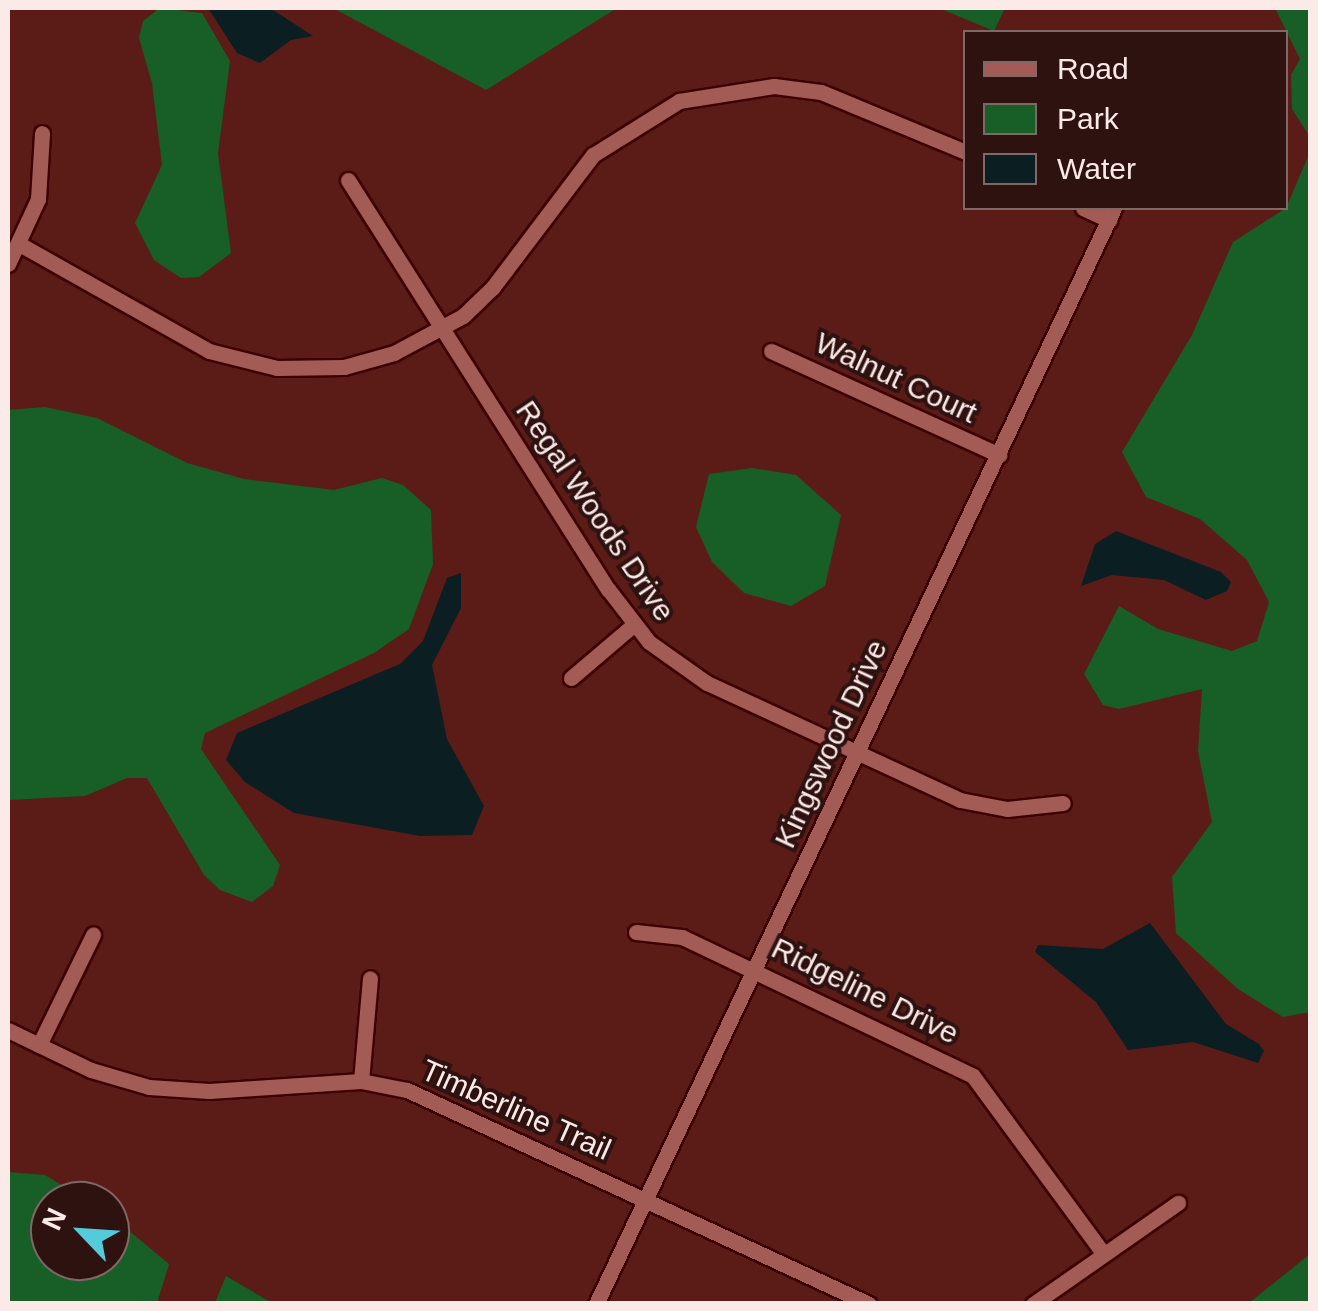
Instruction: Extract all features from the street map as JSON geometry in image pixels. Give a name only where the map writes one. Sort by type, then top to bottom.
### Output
[{"type":"street","points":[[21,245],[184,340],[254,364],[344,367],[441,331],[493,287],[593,155],[680,101],[774,86],[821,92],[963,151]]},
{"type":"street","points":[[8,264],[21,245],[38,199],[42,133]]},
{"type":"street","name":"Regal Woods Drive","points":[[348,180],[632,626],[707,684],[960,800],[1007,808],[1063,803]]},
{"type":"street","name":"Kingswood Drive","points":[[596,1304],[1112,214]]},
{"type":"street","name":"Walnut Court","points":[[771,351],[999,455]]},
{"type":"street","points":[[571,678],[632,626]]},
{"type":"street","name":"Ridgeline Drive","points":[[636,932],[682,936],[973,1076],[1103,1253]]},
{"type":"street","points":[[39,1045],[92,935]]},
{"type":"street","points":[[361,1081],[370,978]]},
{"type":"street","name":"Timberline Trail","points":[[8,1030],[114,1078],[180,1091],[361,1081],[431,1099],[869,1304]]},
{"type":"street","points":[[1033,1304],[1178,1203]]},
{"type":"green space","points":[[160,8],[202,13],[230,61],[218,153],[231,253],[199,277],[181,278],[154,260],[135,223],[162,165],[152,83],[139,38],[143,21]]},
{"type":"green space","points":[[333,8],[617,8],[486,90]]},
{"type":"green space","points":[[939,8],[1005,8],[992,30]]},
{"type":"green space","points":[[1275,8],[1310,8],[1310,137],[1292,109],[1291,75],[1300,59]]},
{"type":"green space","points":[[1310,152],[1310,1012],[1283,1017],[1238,989],[1176,933],[1172,877],[1212,822],[1198,751],[1202,689],[1119,709],[1103,705],[1084,674],[1119,606],[1158,629],[1232,651],[1257,641],[1269,602],[1247,560],[1200,519],[1146,497],[1122,452],[1192,335],[1233,242],[1288,210]]},
{"type":"green space","points":[[45,407],[97,418],[187,463],[244,479],[334,490],[382,478],[403,485],[431,510],[433,564],[409,629],[374,653],[205,733],[201,749],[280,865],[273,886],[252,902],[220,890],[204,875],[147,778],[127,778],[85,796],[8,800],[8,410]]},
{"type":"green space","points":[[752,468],[796,475],[841,515],[825,586],[791,606],[744,593],[712,562],[696,527],[709,474]]},
{"type":"green space","points":[[8,1172],[45,1175],[55,1181],[30,1181],[30,1281],[130,1281],[130,1232],[169,1264],[157,1303],[8,1303]]},
{"type":"green space","points":[[1310,1254],[1310,1303],[1249,1303]]},
{"type":"green space","points":[[226,1276],[272,1303],[215,1303]]},
{"type":"water","points":[[208,8],[270,8],[313,36],[291,40],[260,63],[237,53]]},
{"type":"water","points":[[1116,531],[1221,572],[1231,582],[1227,591],[1206,600],[1164,580],[1112,575],[1081,586],[1095,544]]},
{"type":"water","points":[[461,573],[461,608],[432,665],[447,739],[484,806],[472,835],[420,836],[294,813],[245,782],[226,760],[237,733],[400,664],[423,641],[447,578]]},
{"type":"water","points":[[1150,923],[1226,1024],[1259,1044],[1264,1051],[1258,1063],[1193,1042],[1128,1050],[1096,1002],[1035,952],[1038,945],[1103,949]]}]
